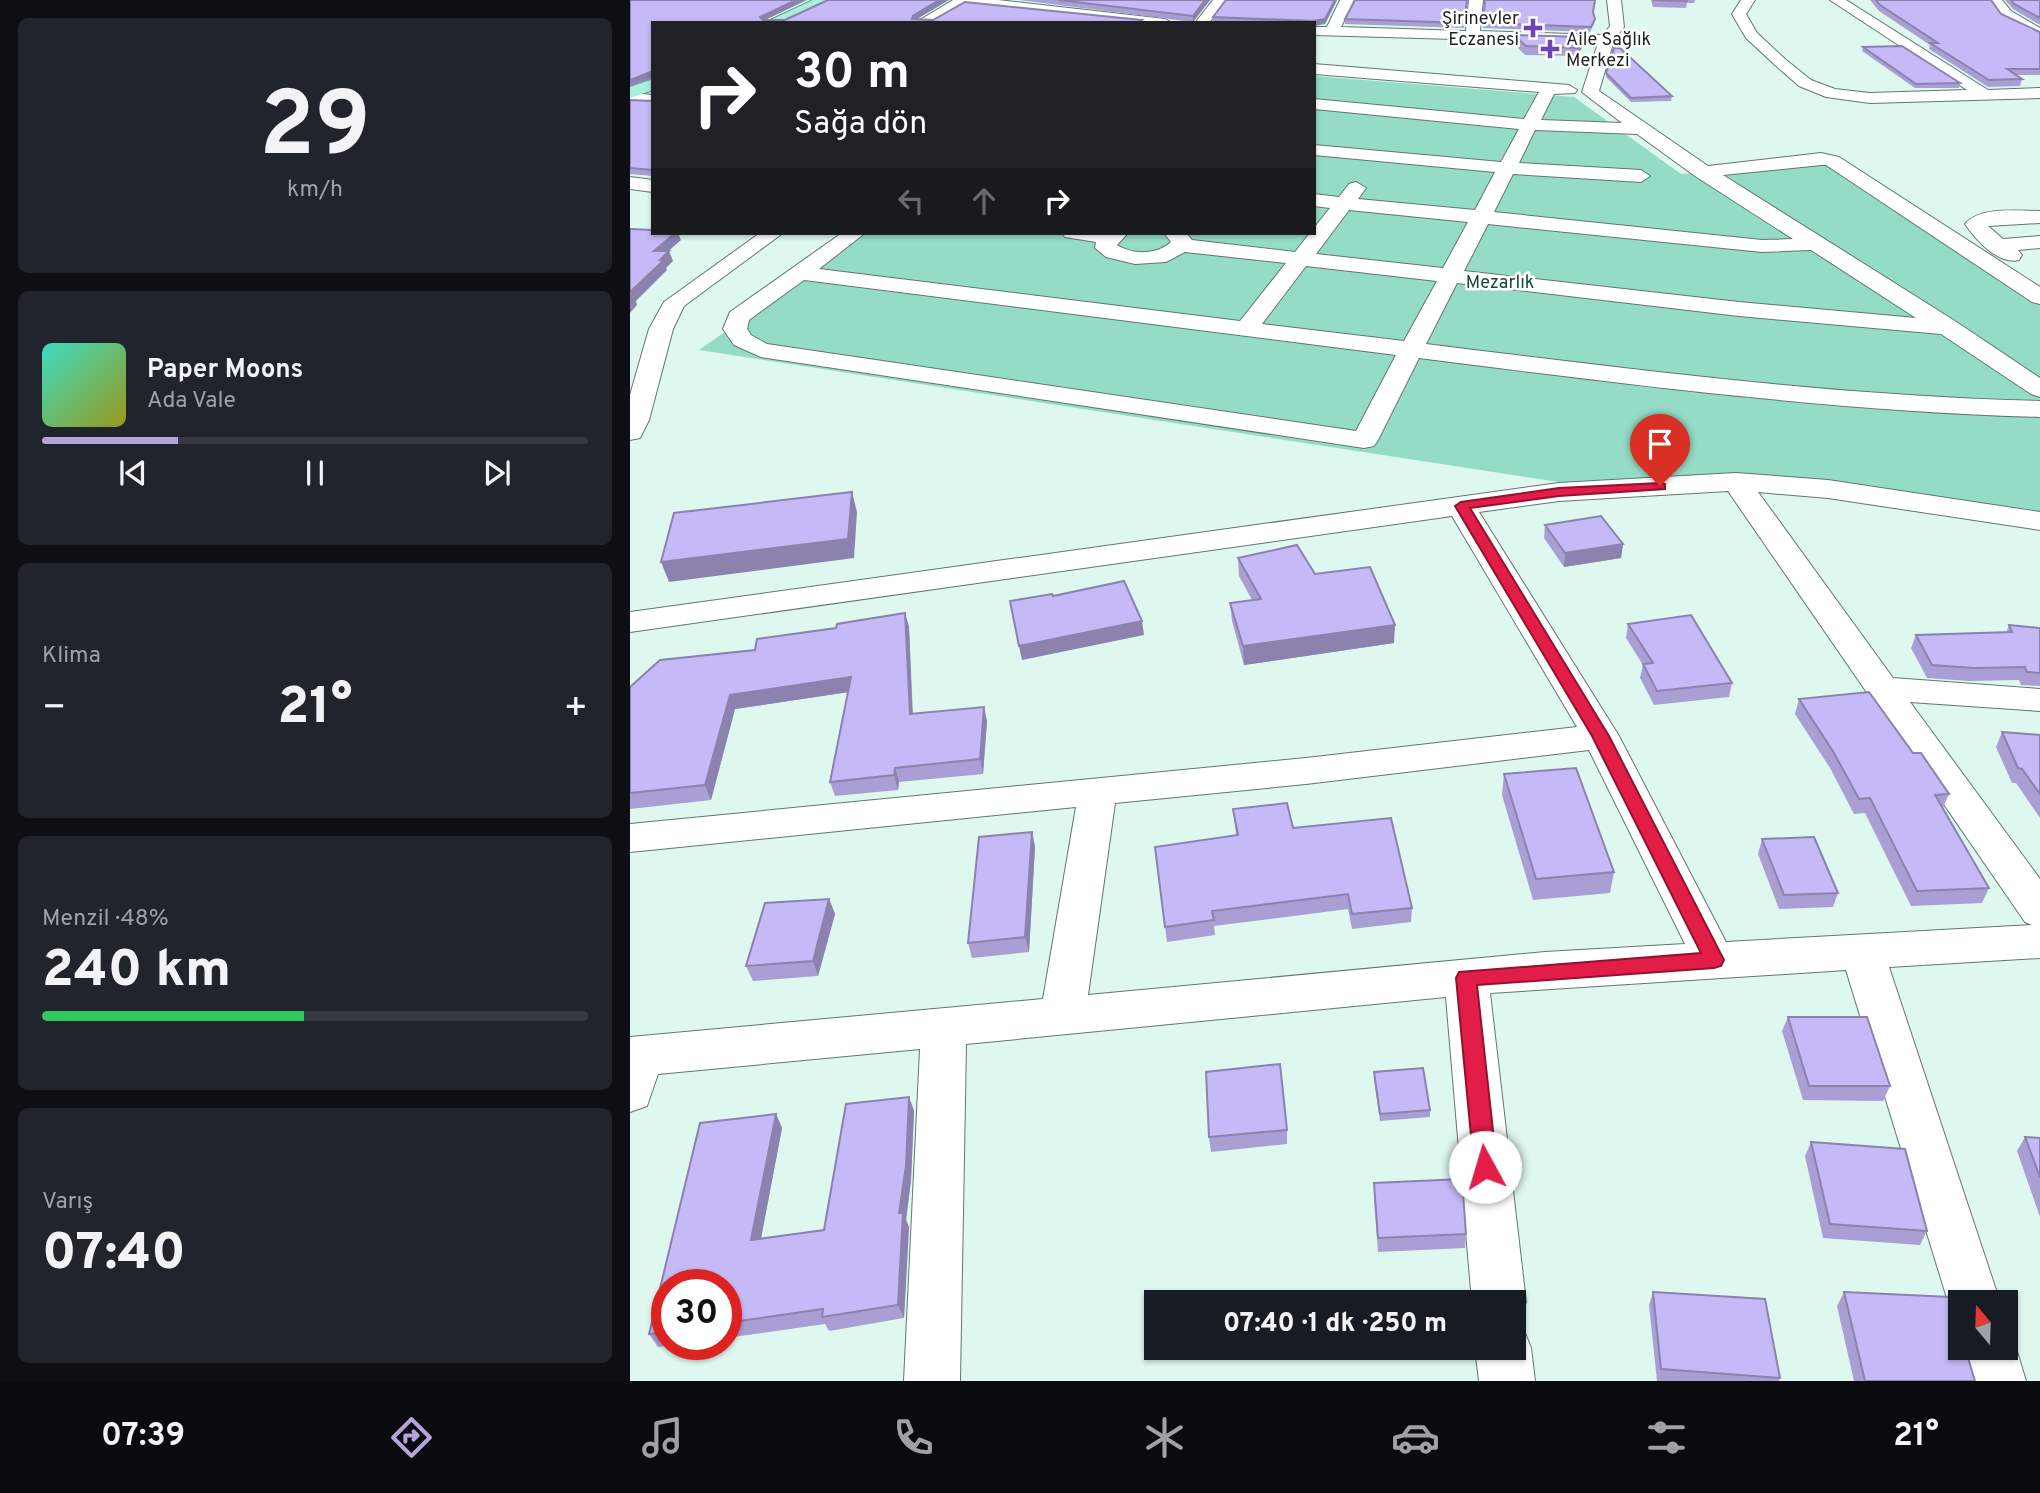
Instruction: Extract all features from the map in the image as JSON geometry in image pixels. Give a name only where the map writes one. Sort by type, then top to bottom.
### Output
[{"type":"main road","points":[[798,21],[845,0]]},
{"type":"main road","points":[[777,21],[825,1]]},
{"type":"main road","points":[[630,82],[651,74]]},
{"type":"main road","points":[[630,96],[651,85]]},
{"type":"street","points":[[806,0],[825,1]]},
{"type":"street","points":[[926,21],[963,0],[1145,21]]},
{"type":"street","points":[[1065,21],[1092,0]]},
{"type":"street","points":[[1204,21],[1220,0]]},
{"type":"street","points":[[1332,32],[1347,0]]},
{"type":"street","points":[[1473,34],[1476,0]]},
{"type":"street","points":[[1590,92],[1607,39],[1617,27],[1614,0]]},
{"type":"street","points":[[1748,0],[1739,14],[1751,35],[1805,83],[1819,90],[1844,97],[2040,93]]},
{"type":"street","points":[[1838,0],[1982,93]]},
{"type":"street","points":[[1995,0],[2006,14],[2040,34]]},
{"type":"street","points":[[2006,14],[2040,14]]},
{"type":"street","points":[[1316,31],[1607,39]]},
{"type":"street","points":[[1318,73],[1530,125],[1640,129]]},
{"type":"street","points":[[852,235],[738,317],[735,328],[742,340],[761,350],[1364,440],[1549,89]]},
{"type":"street","points":[[1316,104],[1549,89],[1590,92],[1702,172],[1950,328],[2040,389]]},
{"type":"street","points":[[630,96],[651,100]]},
{"type":"street","points":[[1316,150],[1507,169],[1641,176]]},
{"type":"street","points":[[1246,328],[1380,157]]},
{"type":"street","points":[[1702,172],[1821,159],[1832,161],[2040,297]]},
{"type":"street","points":[[630,183],[651,186]]},
{"type":"street","points":[[1316,200],[1762,246],[1816,244]]},
{"type":"street","points":[[2040,217],[1993,218],[1975,224],[1998,246],[2040,274]]},
{"type":"street","points":[[630,432],[636,420],[651,329],[676,302],[770,235]]},
{"type":"street","points":[[1114,235],[1106,240],[1106,248],[1127,257],[1160,255],[1177,239],[1301,259],[1740,309],[1950,328]]},
{"type":"street","points":[[1998,246],[2040,242]]},
{"type":"street","points":[[799,273],[970,292],[1411,351],[1644,378],[1894,402],[2040,409]]},
{"type":"street","points":[[1736,482],[2040,911]]},
{"type":"street","points":[[630,622],[1559,492],[1736,482],[1828,489],[2040,521]]},
{"type":"street","points":[[1461,506],[1601,736],[1714,960]]},
{"type":"street","points":[[1881,688],[2040,700]]},
{"type":"street","points":[[630,838],[1306,771],[1601,736]]},
{"type":"street","points":[[1062,1017],[1098,791]]},
{"type":"street","points":[[633,1068],[944,1028],[1466,978],[2040,941]]},
{"type":"street","points":[[1862,952],[1969,1290]]},
{"type":"street","points":[[1466,978],[1498,1290]]},
{"type":"street","points":[[932,1381],[944,1028]]},
{"type":"street","points":[[1504,1360],[1507,1381]]},
{"type":"street","points":[[1992,1360],[1998,1381]]},
{"type":"green space","name":"Mezarlık","points":[[1316,76],[1574,97],[1681,174],[1825,161],[2040,297],[2040,520],[1828,486],[1585,486],[699,350],[864,235],[1316,235]]},
{"type":"building","points":[[630,0],[796,0],[760,17],[763,20],[785,20],[828,0],[939,0],[912,19],[933,20],[965,2],[1142,20],[651,21],[651,72],[630,80]]},
{"type":"building","points":[[1059,0],[1205,0],[1193,16]]},
{"type":"building","points":[[1226,0],[1335,0],[1325,19],[1312,21],[1213,17]]},
{"type":"building","points":[[1355,0],[1467,0],[1464,23],[1345,19]]},
{"type":"building","points":[[1485,0],[1595,0],[1595,19],[1591,27],[1483,23]]},
{"type":"building","points":[[1876,0],[1991,0],[2001,14],[2040,32],[2040,69],[2007,69],[2022,79],[1989,80],[1930,43],[1938,43]]},
{"type":"building","points":[[2011,0],[2040,0],[2040,18],[2014,4]]},
{"type":"building","points":[[1514,35],[1584,37],[1579,48],[1526,46]]},
{"type":"building","points":[[1902,46],[1960,83],[1916,84],[1863,47]]},
{"type":"building","points":[[1614,48],[1620,48],[1672,96],[1631,98],[1606,73]]},
{"type":"building","points":[[630,100],[651,101],[651,170],[630,168]]},
{"type":"building","points":[[630,229],[651,230],[651,235],[673,235],[654,251],[669,251],[660,260],[664,260],[630,292]]},
{"type":"building","points":[[852,492],[848,539],[661,562],[674,513]]},
{"type":"building","points":[[1601,516],[1623,544],[1565,553],[1545,525]]},
{"type":"building","points":[[1297,545],[1315,574],[1370,567],[1395,625],[1243,646],[1230,603],[1261,599],[1238,558]]},
{"type":"building","points":[[1124,581],[1142,621],[1019,646],[1010,601],[1052,594],[1053,596]]},
{"type":"building","points":[[905,613],[910,714],[984,707],[980,759],[895,768],[894,775],[830,782],[851,677],[730,695],[705,785],[630,793],[630,687],[660,660],[755,650],[757,639],[836,628],[837,624]]},
{"type":"building","points":[[1691,615],[1732,683],[1657,691],[1643,664],[1653,663],[1628,624]]},
{"type":"building","points":[[2009,625],[2040,628],[2040,673],[2027,672],[2025,667],[1932,665],[1916,635],[2012,632]]},
{"type":"building","points":[[1869,692],[1913,753],[1921,753],[1949,794],[1935,795],[1989,888],[1917,891],[1870,798],[1859,799],[1834,753],[1799,699]]},
{"type":"building","points":[[2002,732],[2040,735],[2040,794],[2022,769],[2018,768]]},
{"type":"building","points":[[1576,768],[1614,872],[1536,879],[1504,774]]},
{"type":"building","points":[[1287,803],[1293,828],[1391,818],[1412,908],[1352,914],[1348,894],[1212,911],[1214,920],[1165,927],[1155,847],[1238,835],[1233,809]]},
{"type":"building","points":[[1032,832],[1025,937],[968,943],[979,837]]},
{"type":"building","points":[[1814,837],[1838,893],[1784,895],[1762,839]]},
{"type":"building","points":[[829,899],[813,961],[746,966],[765,903]]},
{"type":"building","points":[[1788,1017],[1867,1017],[1890,1086],[1809,1086]]},
{"type":"building","points":[[1280,1064],[1287,1130],[1209,1137],[1206,1072]]},
{"type":"building","points":[[1423,1068],[1430,1110],[1380,1114],[1374,1072]]},
{"type":"building","points":[[909,1097],[906,1166],[899,1213],[903,1213],[898,1305],[822,1317],[823,1309],[742,1321],[742,1269],[665,1269],[700,1123],[776,1114],[751,1240],[824,1230],[846,1104]]},
{"type":"building","points":[[2025,1137],[2040,1138],[2040,1177]]},
{"type":"building","points":[[1811,1142],[1905,1149],[1927,1231],[1830,1224]]},
{"type":"building","points":[[1462,1179],[1466,1234],[1378,1238],[1374,1183]]},
{"type":"building","points":[[1653,1292],[1765,1299],[1780,1378],[1661,1369]]},
{"type":"building","points":[[1844,1292],[1948,1297],[1948,1360],[1969,1360],[1975,1381],[1865,1381]]},
{"type":"place","name":"Şirinevler Eczanesi","points":[[1533,28]]},
{"type":"place","name":"Aile Sağlık Merkezi","points":[[1550,49]]},
{"type":"route","points":[[1485,1167],[1466,978],[1545,970],[1714,960],[1601,736],[1461,506],[1559,492],[1660,486]]}]
